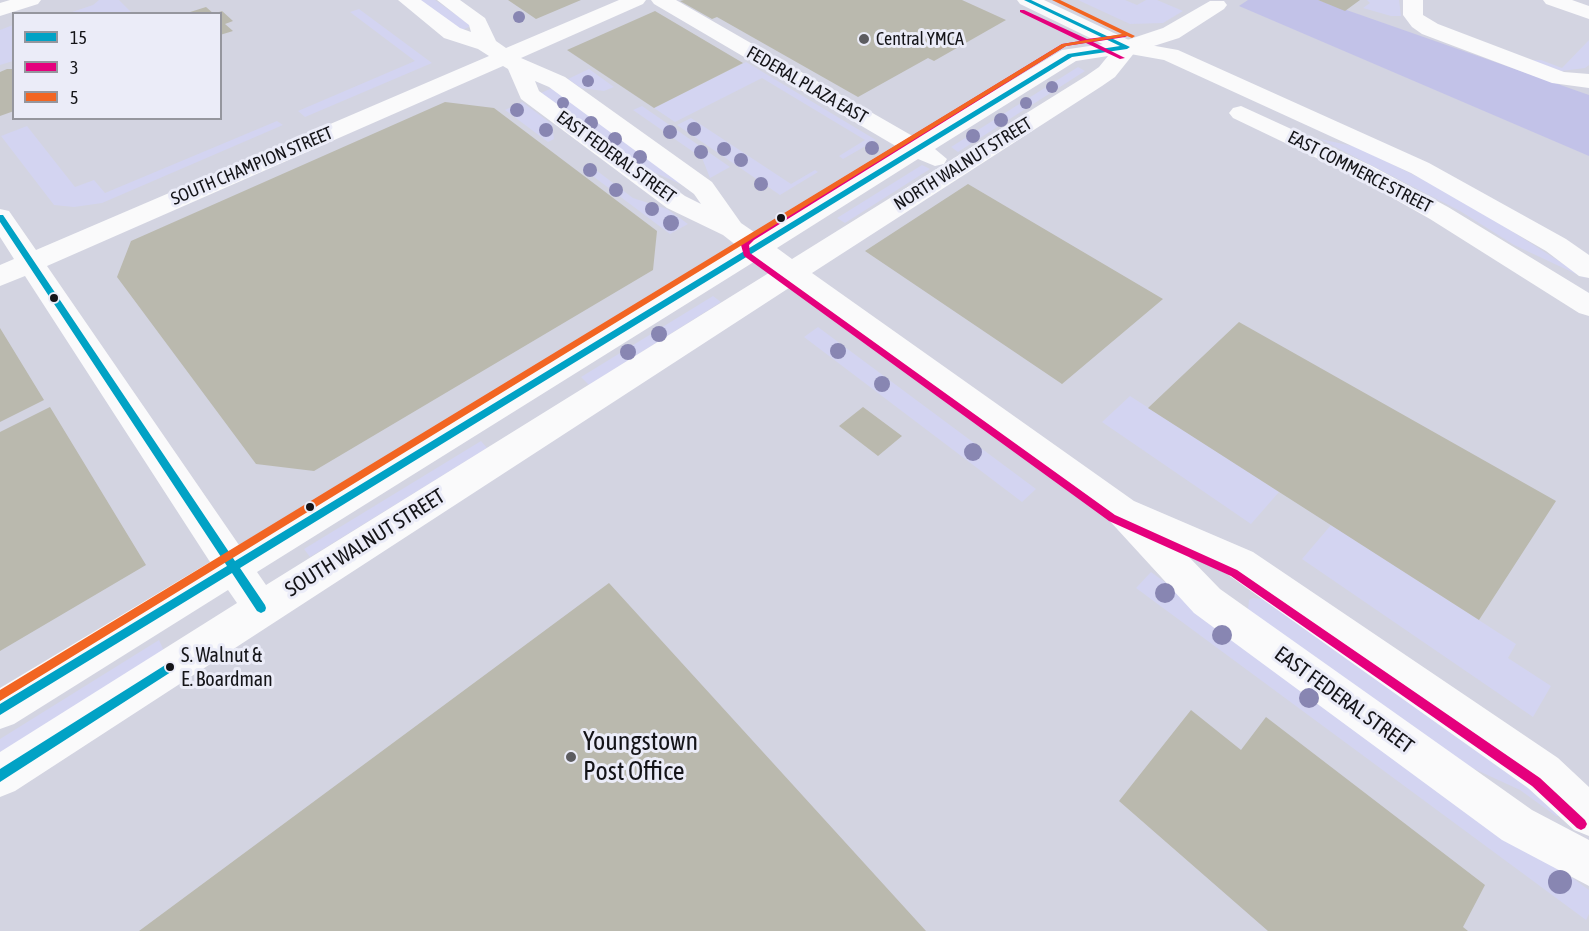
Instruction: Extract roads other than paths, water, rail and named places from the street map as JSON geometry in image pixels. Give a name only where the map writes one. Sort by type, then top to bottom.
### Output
[{"type":"street","points":[[0,10],[31,0]]},
{"type":"street","name":"EAST FEDERAL STREET","points":[[408,0],[452,33],[556,82],[703,188],[745,238],[1119,508],[1207,601],[1517,825],[1589,864]]},
{"type":"street","points":[[447,0],[478,22],[503,56]]},
{"type":"street","name":"SOUTH CHAMPION STREET","points":[[0,276],[636,0]]},
{"type":"street","name":"FEDERAL PLAZA EAST","points":[[661,0],[953,169]]},
{"type":"street","name":"EAST COMMERCE STREET","points":[[1027,0],[1127,47],[1170,55],[1420,168],[1556,245],[1589,269]]},
{"type":"street","points":[[1413,0],[1413,15],[1419,23],[1430,29],[1554,76],[1589,81]]},
{"type":"street","points":[[1553,0],[1589,13]]},
{"type":"street","name":"NORTH WALNUT STREET","points":[[745,238],[864,182],[1070,56],[1127,47],[1171,33],[1217,5]]},
{"type":"street","name":"NORTH WALNUT STREET","points":[[791,273],[1094,81],[1107,72],[1127,47]]},
{"type":"street","name":"EAST COMMERCE STREET","points":[[1127,47],[1148,69],[1363,171],[1495,246],[1589,306]]},
{"type":"street","points":[[864,182],[899,204]]},
{"type":"street","points":[[0,217],[261,608]]},
{"type":"street","points":[[0,710],[516,396],[745,238]]},
{"type":"street","points":[[1495,246],[1526,257],[1589,289]]},
{"type":"street","name":"SOUTH WALNUT STREET","points":[[0,776],[791,273]]},
{"type":"street","points":[[516,396],[549,428]]},
{"type":"street","name":"EAST FEDERAL STREET","points":[[1119,508],[1240,563],[1543,773],[1589,815]]},
{"type":"place","name":"Central YMCA","points":[[864,39]]},
{"type":"place","name":"S. Walnut & E. Boardman","points":[[170,667]]},
{"type":"place","name":"Youngstown Post Office","points":[[571,757]]}]
